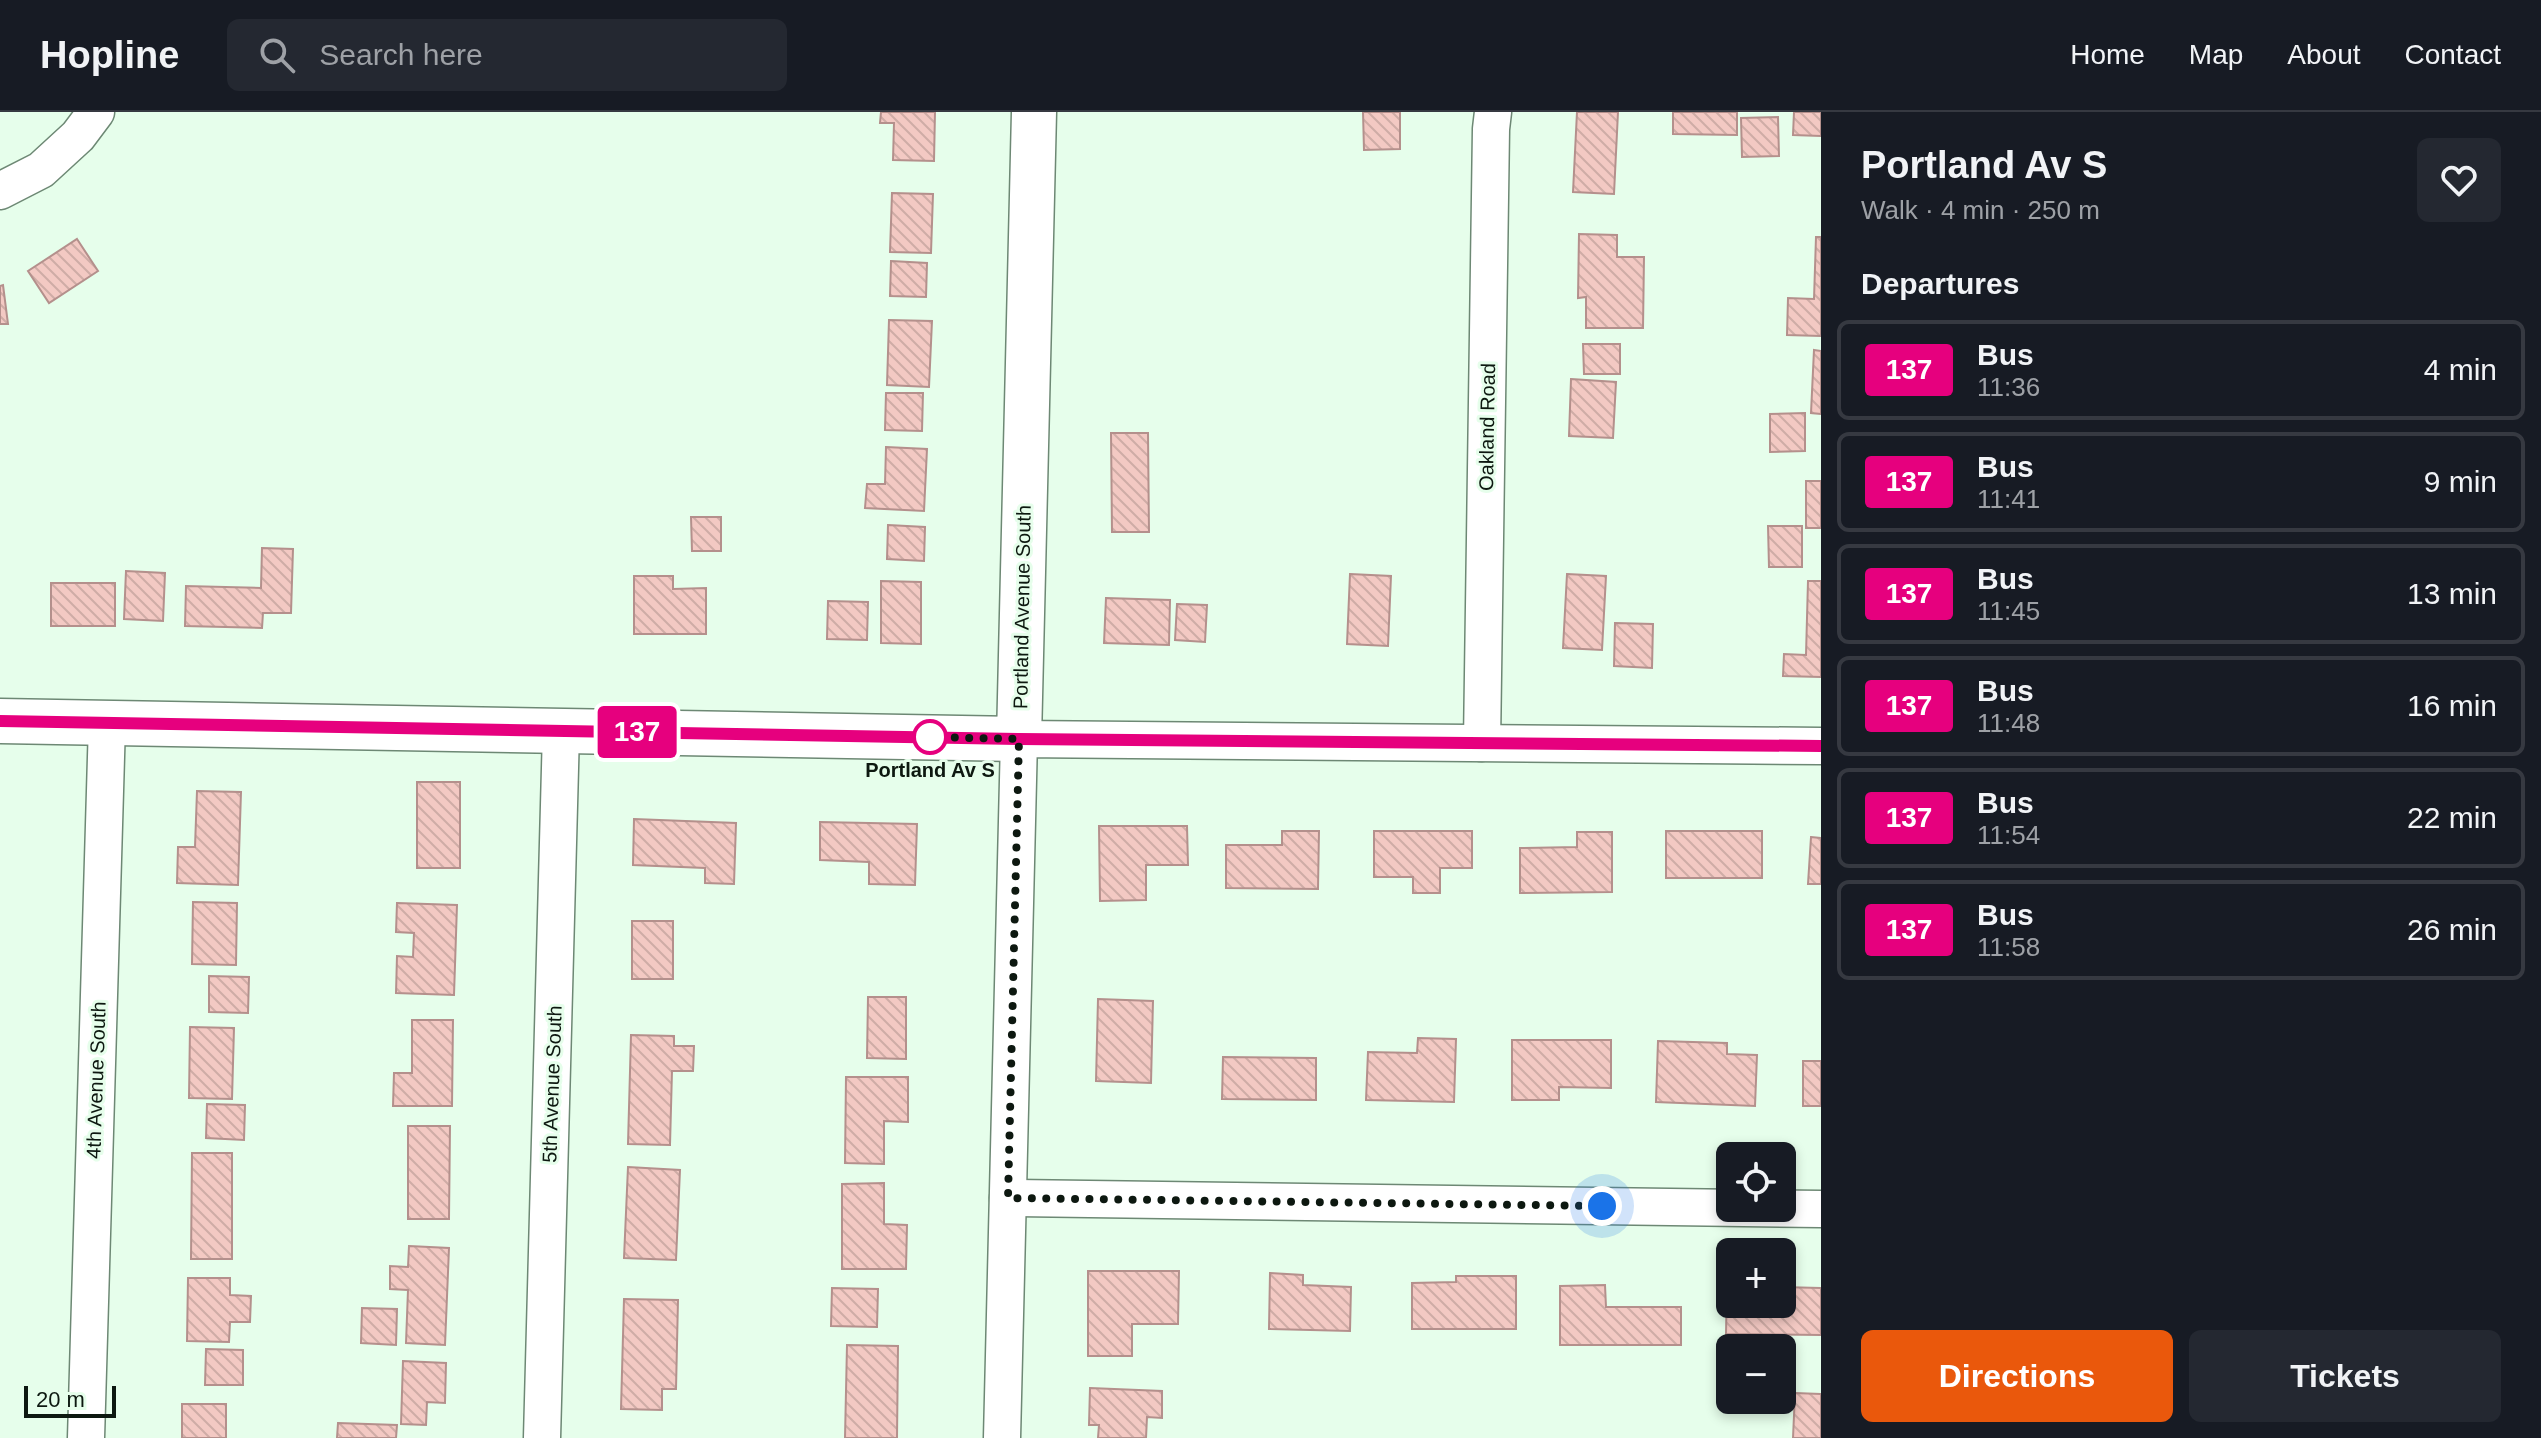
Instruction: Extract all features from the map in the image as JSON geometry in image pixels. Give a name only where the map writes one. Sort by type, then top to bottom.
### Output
[{"type":"street","points":[[0,191],[41,170],[78,136],[96,112]]},
{"type":"street","name":"Portland Avenue South","points":[[1002,1438],[1034,112]]},
{"type":"street","name":"Oakland Road","points":[[1482,743],[1493,112]]},
{"type":"street","points":[[0,721],[1019,739],[1821,746]]},
{"type":"street","name":"4th Avenue South","points":[[86,1438],[107,723]]},
{"type":"street","name":"5th Avenue South","points":[[542,1438],[561,731]]},
{"type":"street","points":[[1008,1198],[1821,1209]]},
{"type":"building","points":[[881,112],[935,112],[934,161],[893,160],[894,123],[880,123]]},
{"type":"building","points":[[1363,112],[1400,112],[1400,149],[1364,150]]},
{"type":"building","points":[[1577,112],[1618,112],[1614,194],[1573,192]]},
{"type":"building","points":[[1673,112],[1737,112],[1737,135],[1673,134]]},
{"type":"building","points":[[1794,112],[1821,112],[1821,136],[1793,135]]},
{"type":"building","points":[[1778,117],[1779,156],[1742,157],[1741,118]]},
{"type":"building","points":[[892,193],[933,194],[931,253],[890,252]]},
{"type":"building","points":[[1579,234],[1617,235],[1617,257],[1644,257],[1643,328],[1586,328],[1586,297],[1578,298]]},
{"type":"building","points":[[1816,237],[1821,237],[1821,336],[1787,335],[1788,298],[1814,299]]},
{"type":"building","points":[[77,239],[98,271],[49,303],[28,271]]},
{"type":"building","points":[[891,261],[927,263],[926,297],[890,296]]},
{"type":"building","points":[[3,285],[8,324],[0,324],[0,286]]},
{"type":"building","points":[[889,320],[932,321],[929,387],[887,385]]},
{"type":"building","points":[[1583,344],[1620,344],[1620,374],[1584,374]]},
{"type":"building","points":[[1814,350],[1821,351],[1821,414],[1811,413]]},
{"type":"building","points":[[1571,379],[1616,382],[1613,438],[1569,436]]},
{"type":"building","points":[[886,393],[923,393],[922,431],[885,430]]},
{"type":"building","points":[[1805,413],[1805,451],[1770,452],[1770,414]]},
{"type":"building","points":[[1111,433],[1148,433],[1149,532],[1112,532]]},
{"type":"building","points":[[886,447],[927,449],[924,511],[865,508],[867,484],[885,484]]},
{"type":"building","points":[[1806,481],[1821,481],[1821,528],[1806,528]]},
{"type":"building","points":[[691,517],[721,517],[721,551],[692,551]]},
{"type":"building","points":[[888,525],[925,527],[924,561],[887,559]]},
{"type":"building","points":[[1768,526],[1802,526],[1802,567],[1769,567]]},
{"type":"building","points":[[262,548],[293,549],[291,613],[263,613],[262,628],[185,626],[186,586],[261,588]]},
{"type":"building","points":[[126,571],[165,573],[163,621],[124,619]]},
{"type":"building","points":[[1350,574],[1391,576],[1388,646],[1347,644]]},
{"type":"building","points":[[1567,574],[1606,576],[1602,650],[1563,648]]},
{"type":"building","points":[[634,576],[673,576],[673,589],[706,588],[706,634],[634,634]]},
{"type":"building","points":[[881,581],[921,582],[921,644],[881,643]]},
{"type":"building","points":[[1808,581],[1821,581],[1821,677],[1783,676],[1784,654],[1806,655]]},
{"type":"building","points":[[51,583],[115,583],[115,626],[51,626]]},
{"type":"building","points":[[1106,598],[1170,600],[1169,645],[1104,643]]},
{"type":"building","points":[[828,601],[868,602],[867,640],[827,639]]},
{"type":"building","points":[[1177,604],[1207,605],[1205,642],[1175,640]]},
{"type":"building","points":[[1615,623],[1653,624],[1652,668],[1614,666]]},
{"type":"building","points":[[417,782],[460,782],[460,868],[417,868]]},
{"type":"building","points":[[197,791],[241,792],[238,885],[177,883],[178,847],[195,847]]},
{"type":"building","points":[[634,819],[736,823],[734,884],[705,883],[705,868],[633,865]]},
{"type":"building","points":[[820,822],[917,824],[915,885],[869,884],[869,862],[820,860]]},
{"type":"building","points":[[1099,826],[1187,826],[1188,865],[1146,865],[1146,900],[1100,901]]},
{"type":"building","points":[[1282,831],[1319,831],[1318,889],[1226,888],[1226,845],[1282,845]]},
{"type":"building","points":[[1374,831],[1472,831],[1472,868],[1440,868],[1440,893],[1413,893],[1413,877],[1374,877]]},
{"type":"building","points":[[1666,831],[1762,831],[1762,878],[1666,878]]},
{"type":"building","points":[[1577,832],[1612,832],[1612,892],[1520,893],[1520,848],[1577,847]]},
{"type":"building","points":[[1811,837],[1821,838],[1821,884],[1808,884]]},
{"type":"building","points":[[193,902],[237,903],[236,965],[192,964]]},
{"type":"building","points":[[397,903],[457,905],[454,995],[396,993],[397,956],[413,957],[414,933],[396,932]]},
{"type":"building","points":[[632,921],[673,921],[673,979],[632,979]]},
{"type":"building","points":[[209,976],[249,977],[248,1013],[209,1012]]},
{"type":"building","points":[[868,997],[906,997],[906,1059],[867,1058]]},
{"type":"building","points":[[1098,999],[1153,1001],[1151,1083],[1096,1081]]},
{"type":"building","points":[[412,1020],[453,1020],[452,1106],[393,1106],[394,1073],[412,1073]]},
{"type":"building","points":[[190,1027],[234,1028],[232,1099],[189,1098]]},
{"type":"building","points":[[631,1035],[674,1036],[674,1046],[694,1046],[693,1071],[672,1071],[670,1145],[628,1144]]},
{"type":"building","points":[[1418,1038],[1456,1039],[1454,1102],[1366,1100],[1368,1052],[1417,1053]]},
{"type":"building","points":[[1512,1040],[1611,1040],[1611,1088],[1559,1087],[1559,1100],[1512,1100]]},
{"type":"building","points":[[1658,1041],[1727,1043],[1727,1054],[1757,1055],[1755,1106],[1656,1102]]},
{"type":"building","points":[[1223,1057],[1316,1058],[1316,1100],[1222,1099]]},
{"type":"building","points":[[1803,1061],[1821,1061],[1821,1106],[1803,1106]]},
{"type":"building","points":[[846,1077],[908,1077],[908,1122],[884,1121],[884,1164],[845,1163]]},
{"type":"building","points":[[207,1104],[245,1105],[244,1140],[206,1138]]},
{"type":"building","points":[[408,1126],[450,1126],[449,1219],[408,1219]]},
{"type":"building","points":[[192,1153],[232,1153],[232,1259],[191,1259]]},
{"type":"building","points":[[628,1167],[680,1170],[676,1260],[624,1258]]},
{"type":"building","points":[[884,1183],[884,1224],[907,1225],[906,1269],[842,1269],[842,1184]]},
{"type":"building","points":[[409,1246],[449,1248],[445,1345],[406,1343],[408,1290],[390,1289],[390,1266],[408,1267]]},
{"type":"building","points":[[1088,1271],[1179,1271],[1178,1324],[1132,1324],[1132,1356],[1088,1356]]},
{"type":"building","points":[[1270,1273],[1303,1275],[1303,1285],[1351,1287],[1350,1331],[1269,1329]]},
{"type":"building","points":[[1456,1276],[1516,1276],[1516,1329],[1412,1329],[1412,1283],[1456,1282]]},
{"type":"building","points":[[188,1278],[230,1278],[230,1295],[251,1296],[250,1322],[230,1322],[229,1342],[187,1341]]},
{"type":"building","points":[[1605,1285],[1606,1307],[1681,1307],[1681,1345],[1560,1345],[1560,1286]]},
{"type":"building","points":[[1796,1287],[1821,1288],[1821,1335],[1726,1334],[1726,1318],[1796,1318]]},
{"type":"building","points":[[832,1288],[878,1289],[877,1327],[831,1326]]},
{"type":"building","points":[[624,1299],[678,1300],[676,1389],[662,1389],[662,1410],[621,1409]]},
{"type":"building","points":[[362,1308],[397,1309],[396,1345],[361,1343]]},
{"type":"building","points":[[847,1345],[898,1346],[897,1438],[845,1438]]},
{"type":"building","points":[[206,1349],[243,1350],[243,1385],[205,1385]]},
{"type":"building","points":[[403,1361],[446,1363],[445,1403],[427,1402],[426,1425],[401,1424]]},
{"type":"building","points":[[1090,1388],[1162,1391],[1162,1418],[1147,1417],[1146,1438],[1098,1438],[1099,1425],[1089,1425]]},
{"type":"building","points":[[1796,1393],[1821,1394],[1821,1438],[1793,1438]]},
{"type":"building","points":[[182,1404],[226,1404],[226,1438],[182,1438]]},
{"type":"building","points":[[338,1423],[397,1425],[396,1438],[337,1438]]},
{"type":"bus line","name":"137","points":[[0,721],[1019,739],[1821,746]]},
{"type":"place","name":"Portland Av S","points":[[930,737]]},
{"type":"route","points":[[930,737],[1019,739],[1008,1198],[1602,1206]]}]
